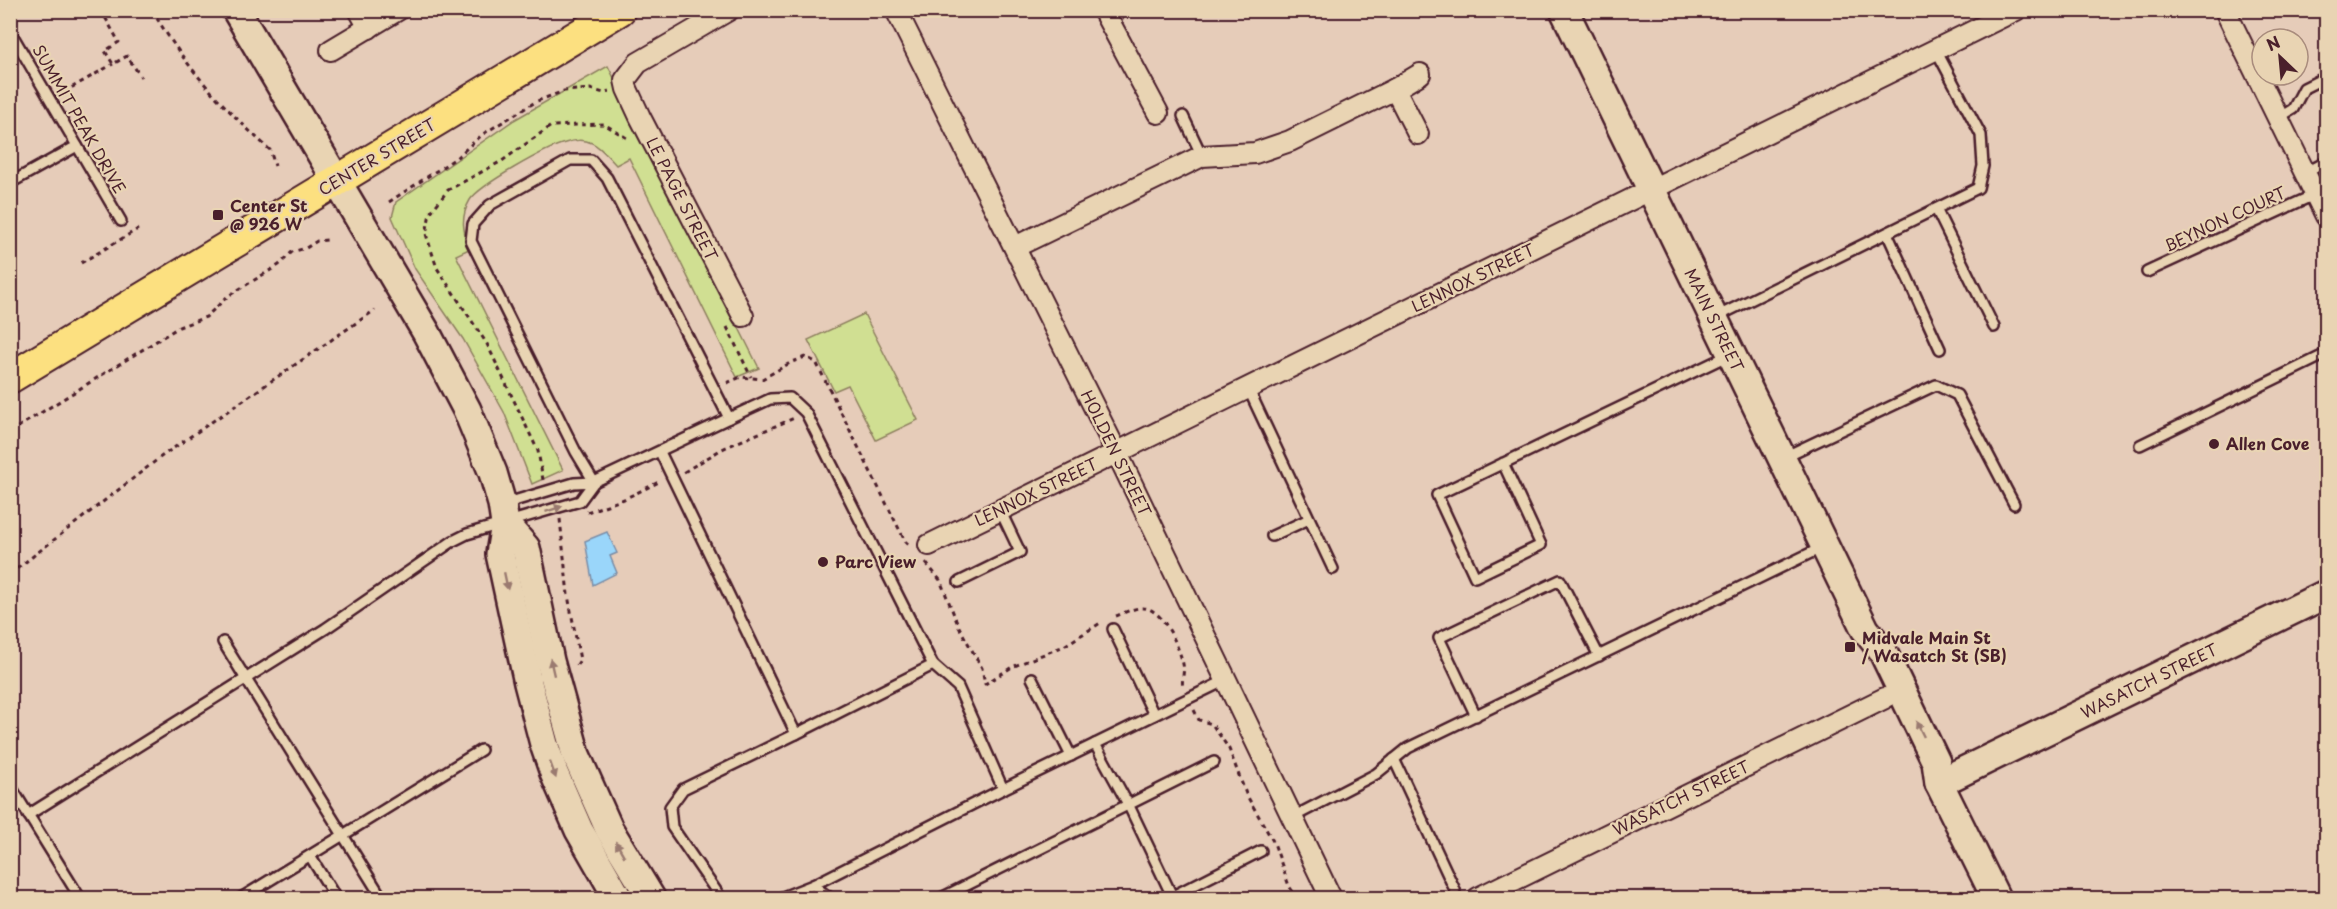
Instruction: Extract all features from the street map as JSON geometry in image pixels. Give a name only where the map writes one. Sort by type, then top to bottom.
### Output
[{"type":"main road","name":"CENTER STREET","points":[[10,378],[337,181],[585,19],[620,10]]},
{"type":"street","points":[[236,10],[452,379],[481,442],[504,514],[526,548],[556,684],[576,754],[609,829],[651,898]]},
{"type":"street","points":[[359,10],[369,28]]},
{"type":"street","points":[[331,50],[398,10]]},
{"type":"street","points":[[625,80],[628,73],[638,63],[729,10]]},
{"type":"street","name":"HOLDEN STREET","points":[[896,10],[1117,453],[1331,898]]},
{"type":"street","points":[[1102,10],[1158,113]]},
{"type":"street","name":"MAIN STREET","points":[[1564,10],[1865,629],[1883,652],[1936,762],[1939,783],[1996,898]]},
{"type":"street","name":"LENNOX STREET","points":[[920,550],[2016,10]]},
{"type":"street","points":[[2225,10],[2326,216]]},
{"type":"street","points":[[1014,247],[1202,156],[1255,153],[1273,148],[1420,75]]},
{"type":"street","name":"LE PAGE STREET","points":[[625,80],[627,89],[733,318]]},
{"type":"street","points":[[1395,89],[1418,134]]},
{"type":"street","points":[[504,514],[500,554],[528,683],[544,744],[579,830],[618,898]]},
{"type":"street","name":"WASATCH STREET","points":[[1939,783],[2326,594]]},
{"type":"street","name":"MAIN STREET","points":[[1865,629],[1865,659],[1920,770],[1939,783]]},
{"type":"street","name":"WASATCH STREET","points":[[1478,898],[1885,698]]},
{"type":"lane","name":"SUMMIT PEAK DRIVE","points":[[10,31],[121,221]]},
{"type":"lane","points":[[1714,318],[1978,188],[1983,166],[1981,135],[1936,50]]},
{"type":"lane","points":[[2278,118],[2294,109],[2304,88],[2326,77]]},
{"type":"lane","points":[[1183,116],[1202,156]]},
{"type":"lane","points":[[10,183],[77,146]]},
{"type":"lane","points":[[594,482],[576,452],[471,241],[473,224],[490,205],[570,160],[591,160],[608,178],[729,418]]},
{"type":"lane","points":[[2306,174],[2326,162]]},
{"type":"lane","name":"BEYNON COURT","points":[[2147,272],[2316,194]]},
{"type":"lane","points":[[1936,209],[1994,327]]},
{"type":"lane","points":[[1887,233],[1940,349]]},
{"type":"lane","points":[[1503,464],[1541,545],[1475,577],[1437,495],[1731,354]]},
{"type":"lane","points":[[2140,445],[2326,354]]},
{"type":"lane","points":[[1782,458],[1936,385],[1957,395],[2014,504]]},
{"type":"lane","points":[[1248,388],[1333,569]]},
{"type":"lane","points":[[28,814],[325,629],[453,541],[504,514],[573,483],[594,482],[770,399],[790,398],[806,413],[933,665],[958,687],[1003,789]]},
{"type":"lane","points":[[660,452],[796,734]]},
{"type":"lane","points":[[504,514],[580,501],[594,482]]},
{"type":"lane","points":[[958,582],[1020,552],[1000,510]]},
{"type":"lane","points":[[1272,536],[1310,519]]},
{"type":"lane","points":[[1291,818],[1376,774],[1408,748],[1824,546]]},
{"type":"lane","points":[[1476,716],[1439,638],[1560,580],[1599,656]]},
{"type":"lane","points":[[1113,629],[1154,715]]},
{"type":"lane","points":[[223,642],[382,898]]},
{"type":"lane","points":[[721,898],[672,826],[670,807],[683,789],[933,665]]},
{"type":"lane","points":[[1032,678],[1071,756]]},
{"type":"lane","points":[[780,898],[813,885],[1226,680]]},
{"type":"lane","points":[[1095,744],[1129,806],[1171,898],[1261,850]]},
{"type":"lane","points":[[241,898],[481,750]]},
{"type":"lane","points":[[1394,759],[1455,890]]},
{"type":"lane","points":[[941,898],[1214,762]]},
{"type":"lane","points":[[13,790],[80,898]]},
{"type":"lane","points":[[310,856],[336,898]]},
{"type":"lane","points":[[813,885],[830,898]]},
{"type":"path","points":[[101,10],[119,42],[105,51],[113,64]]},
{"type":"path","points":[[152,10],[173,47],[198,79],[270,150],[275,166]]},
{"type":"path","points":[[64,92],[127,56],[141,78]]},
{"type":"path","points":[[389,202],[456,158],[483,134],[537,101],[564,91],[590,89],[604,93],[625,80]]},
{"type":"path","points":[[544,484],[537,451],[492,353],[460,300],[437,268],[426,234],[430,213],[448,190],[502,161],[551,126],[604,124],[628,137],[632,143]]},
{"type":"path","points":[[81,263],[138,229]]},
{"type":"path","points":[[10,432],[179,327],[206,316],[228,296],[279,265],[292,252],[306,248],[317,241],[327,240]]},
{"type":"path","points":[[10,574],[162,456],[375,310]]},
{"type":"path","points":[[733,318],[740,357],[751,378]]},
{"type":"path","points":[[728,383],[741,377],[762,379],[805,357],[816,362],[905,541],[920,550],[940,580],[959,627],[982,668],[985,684],[1012,667],[1064,646],[1105,620]]},
{"type":"path","points":[[581,513],[624,499],[697,466],[722,449],[749,436],[806,413]]},
{"type":"path","points":[[570,515],[559,517],[568,595],[580,660],[574,670]]},
{"type":"path","points":[[1112,617],[1142,608],[1153,610],[1160,615],[1174,639],[1184,666],[1182,685],[1188,698],[1199,720],[1212,724],[1229,749],[1246,794],[1274,843],[1289,886],[1297,898]]},
{"type":"green space","points":[[608,66],[759,368],[737,377],[629,158],[616,165],[599,147],[582,140],[568,142],[544,152],[486,185],[470,200],[463,224],[469,249],[456,255],[563,470],[532,484],[504,412],[463,339],[415,269],[392,217],[396,202],[514,120]]},
{"type":"green space","points":[[864,314],[918,420],[876,440],[848,385],[834,391],[808,340]]},
{"type":"water","points":[[607,532],[617,553],[610,556],[617,573],[593,585],[585,541]]},
{"type":"place","name":"Center St @ 926 W","points":[[218,215]]},
{"type":"place","name":"Allen Cove","points":[[2214,444]]},
{"type":"place","name":"Parc View","points":[[823,562]]},
{"type":"place","name":"Midvale Main St / Wasatch St (SB)","points":[[1850,647]]}]
